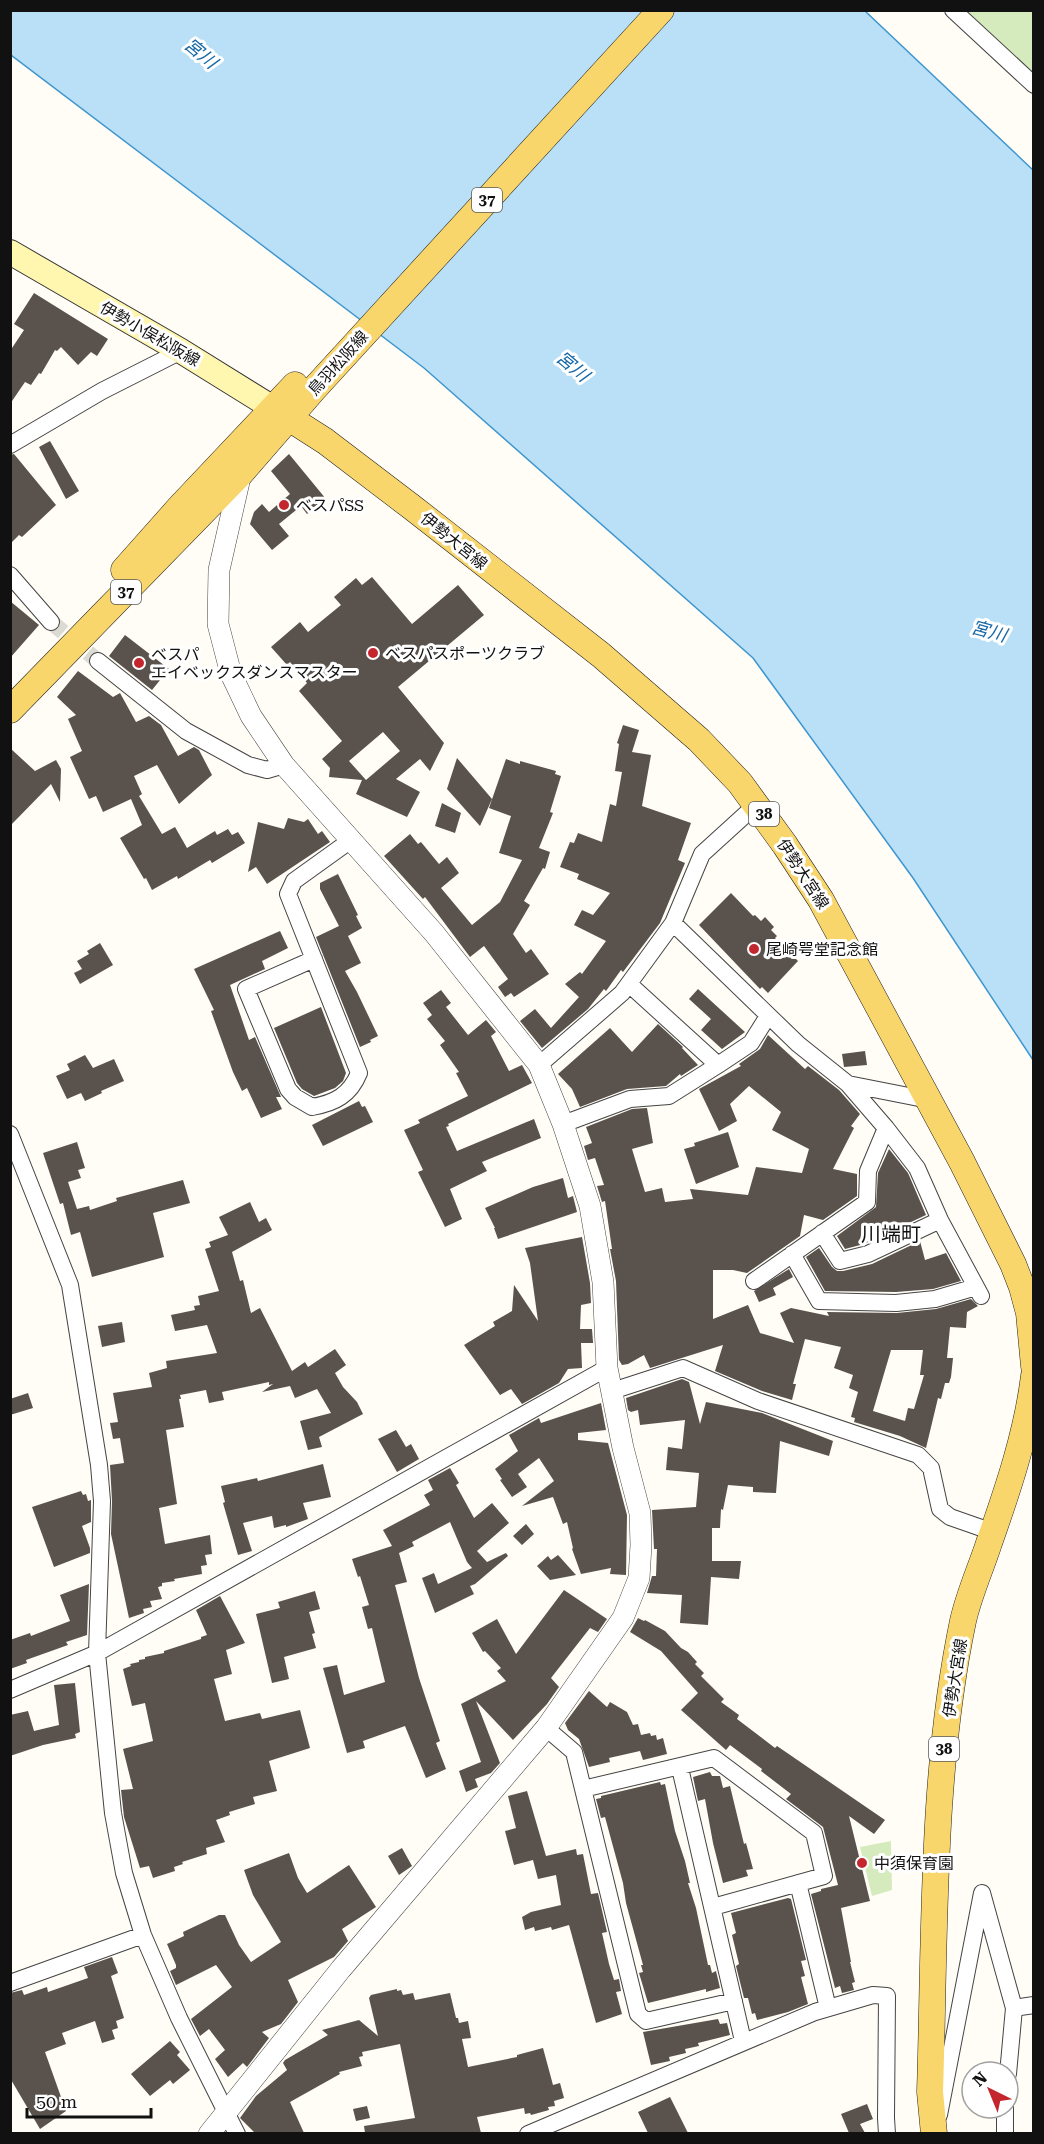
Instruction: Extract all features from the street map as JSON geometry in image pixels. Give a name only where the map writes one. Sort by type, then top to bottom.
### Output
[{"type":"main road","name":"鳥羽松阪線","points":[[10,697],[179,508],[282,413],[637,10]]},
{"type":"main road","name":"鳥羽松阪線","points":[[308,384],[661,10]]},
{"type":"main road","name":"伊勢小俣松阪線","points":[[10,252],[181,351],[282,413]]},
{"type":"main road","name":"鳥羽松阪線","points":[[10,710],[241,473],[282,413]]},
{"type":"main road","name":"伊勢大宮線","points":[[282,413],[325,441],[601,655],[699,740],[757,804],[821,900],[1013,1264],[1029,1313],[1034,1366]]},
{"type":"main road","name":"伊勢大宮線","points":[[935,2133],[930,2092],[938,1823],[943,1753],[964,1619],[1022,1438],[1034,1376]]},
{"type":"street","points":[[953,10],[1034,85]]},
{"type":"street","points":[[10,445],[102,391],[181,351]]},
{"type":"street","points":[[209,2133],[341,1969],[546,1728],[623,1618],[639,1578],[641,1545],[640,1513],[623,1448],[607,1368],[603,1282],[590,1206],[563,1124],[539,1065],[434,933],[284,765],[251,716],[231,674],[218,624],[219,570],[241,473]]},
{"type":"street","points":[[10,575],[51,622]]},
{"type":"street","points":[[98,661],[186,731],[248,765],[267,770],[284,765]]},
{"type":"street","points":[[539,1065],[622,993],[673,923],[702,854],[757,804]]},
{"type":"street","points":[[314,959],[246,989],[288,1089],[312,1107],[331,1102],[342,1096],[354,1083],[359,1073],[314,959],[288,894],[294,881],[351,840]]},
{"type":"street","points":[[673,923],[798,1044],[848,1084],[886,1128],[917,1168],[940,1220],[978,1292],[896,1303],[819,1301],[792,1254]]},
{"type":"street","points":[[629,984],[718,1065]]},
{"type":"street","points":[[563,1124],[630,1099],[669,1096],[751,1043],[768,1016]]},
{"type":"street","points":[[848,1084],[928,1100]]},
{"type":"street","points":[[754,1281],[867,1202],[868,1171],[886,1128]]},
{"type":"street","points":[[11,1134],[70,1285],[77,1327],[102,1501],[97,1653],[113,1814],[124,1873],[143,1935],[179,2018],[237,2133]]},
{"type":"street","points":[[822,1233],[840,1262],[868,1254],[940,1220]]},
{"type":"street","points":[[10,1690],[97,1653],[607,1368]]},
{"type":"street","points":[[612,1391],[683,1368],[758,1401],[918,1455],[931,1468],[940,1509],[950,1517],[993,1532]]},
{"type":"street","points":[[546,1728],[574,1752],[638,2014],[646,2022],[734,2001]]},
{"type":"street","points":[[583,1789],[662,1769],[680,1768],[714,1758],[814,1833],[824,1876],[713,1907]]},
{"type":"street","points":[[680,1768],[743,2041]]},
{"type":"street","points":[[798,1883],[828,2008]]},
{"type":"street","points":[[935,2133],[982,1893],[1014,2008],[1009,2060]]},
{"type":"street","points":[[10,1983],[143,1935]]},
{"type":"street","points":[[528,2133],[743,2041],[828,2008],[873,1995],[887,1996],[887,2133]]},
{"type":"street","points":[[1014,2008],[1034,2005]]},
{"type":"green space","points":[[945,11],[1033,11],[1033,95]]},
{"type":"green space","points":[[891,1841],[892,1890],[872,1896],[860,1847]]},
{"type":"water","name":"宮川","points":[[10,11],[865,11],[1033,170],[1033,1060],[913,878],[753,658],[424,368],[11,55]]},
{"type":"building","points":[[34,293],[108,339],[97,356],[91,352],[78,365],[61,347],[55,350],[41,374],[39,373],[31,385],[25,382],[10,404],[10,351],[24,330],[14,324]]},
{"type":"building","points":[[50,441],[79,491],[66,499],[39,447]]},
{"type":"building","points":[[14,454],[56,505],[22,537],[19,535],[10,544],[10,455]]},
{"type":"building","points":[[289,454],[326,499],[307,514],[301,506],[279,524],[289,536],[272,550],[250,524],[254,512],[262,504],[269,512],[290,494],[271,471]]},
{"type":"building","name":"ベスパスポーツクラブ","points":[[372,577],[412,624],[458,585],[484,615],[398,687],[444,743],[430,771],[420,759],[396,779],[420,792],[407,817],[356,794],[362,780],[329,777],[330,768],[322,759],[342,741],[299,691],[307,683],[290,662],[287,665],[271,647],[300,622],[308,632],[341,605],[334,597],[356,578],[362,585]],"holes":[[[383,732],[400,751],[366,780],[349,761]]]},
{"type":"building","points":[[10,601],[39,625],[10,658]]},
{"type":"building","name":"ベスパ エイベックスダンスマスター","points":[[125,635],[169,669],[152,690],[109,656]]},
{"type":"building","points":[[78,671],[113,697],[120,693],[136,722],[149,716],[161,725],[178,756],[194,747],[199,750],[212,775],[179,804],[157,765],[134,776],[142,794],[139,796],[162,834],[175,827],[187,848],[215,831],[217,835],[228,829],[232,835],[238,832],[245,843],[212,863],[210,860],[178,879],[177,876],[152,890],[120,838],[142,825],[131,799],[103,812],[96,796],[89,799],[70,757],[82,751],[68,719],[76,715],[57,697]]},
{"type":"building","points":[[623,725],[639,730],[632,752],[651,755],[642,806],[691,823],[678,860],[685,863],[660,923],[623,972],[621,970],[606,991],[604,989],[588,1009],[542,1048],[520,1021],[535,1009],[551,1028],[579,997],[565,984],[580,972],[582,974],[606,941],[574,925],[582,910],[593,915],[610,893],[577,879],[579,874],[560,867],[570,842],[574,843],[578,833],[602,842],[610,804],[616,806],[622,772],[615,771],[619,744],[617,743]]},
{"type":"building","points":[[10,748],[35,771],[56,760],[61,769],[60,802],[51,784],[10,826]]},
{"type":"building","points":[[457,758],[492,799],[480,826],[447,789]]},
{"type":"building","points":[[506,759],[556,771],[555,774],[561,776],[550,812],[553,813],[539,848],[550,852],[545,869],[543,868],[524,901],[530,905],[513,934],[526,953],[531,949],[549,974],[514,997],[511,993],[505,997],[498,987],[508,979],[484,946],[470,957],[425,897],[423,899],[384,856],[410,834],[418,844],[421,842],[439,864],[447,857],[459,873],[441,888],[472,925],[500,902],[522,860],[499,853],[511,816],[489,808]]},
{"type":"building","points":[[442,803],[461,813],[455,833],[435,826]]},
{"type":"building","points":[[288,818],[304,822],[308,819],[318,834],[322,831],[330,842],[267,884],[256,867],[248,872],[258,822],[284,829]]},
{"type":"building","points":[[338,874],[362,928],[348,936],[361,963],[345,971],[378,1036],[360,1047],[316,937],[339,926],[320,889],[320,883]]},
{"type":"building","name":"尾崎咢堂記念館","points":[[731,893],[753,916],[755,915],[761,921],[765,917],[774,927],[771,930],[777,936],[775,938],[798,961],[768,993],[762,987],[760,989],[699,925]]},
{"type":"building","points":[[280,931],[288,948],[262,961],[265,969],[230,985],[249,1040],[255,1037],[281,1097],[276,1097],[282,1109],[261,1118],[247,1088],[242,1091],[233,1072],[211,1011],[214,1010],[194,969]]},
{"type":"building","points":[[100,943],[113,965],[80,984],[74,973],[82,969],[77,961],[89,954],[87,951]]},
{"type":"building","points":[[698,989],[745,1032],[722,1049],[701,1030],[711,1019],[689,999]]},
{"type":"building","points":[[441,990],[451,1003],[446,1007],[468,1035],[486,1020],[496,1032],[491,1036],[509,1071],[522,1065],[532,1083],[448,1124],[449,1126],[446,1127],[457,1151],[534,1119],[541,1138],[482,1162],[487,1171],[450,1189],[462,1219],[445,1227],[418,1172],[423,1170],[404,1130],[420,1123],[418,1120],[468,1096],[456,1073],[459,1072],[440,1045],[445,1041],[427,1019],[432,1015],[423,1003]]},
{"type":"building","points":[[321,1007],[346,1073],[343,1081],[335,1088],[314,1096],[297,1083],[274,1028]]},
{"type":"building","points":[[658,1024],[683,1047],[698,1065],[681,1076],[680,1074],[666,1086],[627,1089],[580,1107],[572,1089],[558,1074],[610,1028],[632,1052]]},
{"type":"building","points":[[768,1035],[805,1069],[808,1066],[839,1090],[860,1114],[851,1126],[854,1128],[833,1169],[857,1174],[857,1196],[823,1220],[804,1215],[800,1236],[747,1273],[713,1270],[713,1319],[748,1305],[760,1333],[794,1343],[780,1313],[791,1308],[829,1316],[827,1312],[897,1313],[936,1309],[971,1299],[978,1306],[967,1312],[966,1328],[950,1327],[947,1358],[953,1358],[951,1377],[949,1383],[945,1383],[941,1399],[938,1398],[926,1448],[900,1436],[854,1422],[855,1418],[851,1417],[858,1392],[849,1388],[853,1375],[834,1368],[841,1347],[805,1339],[793,1384],[796,1384],[792,1400],[762,1391],[715,1371],[723,1345],[650,1368],[644,1355],[628,1364],[622,1365],[619,1360],[616,1281],[610,1249],[612,1249],[605,1201],[602,1202],[597,1186],[604,1185],[595,1158],[588,1160],[584,1146],[592,1143],[586,1127],[632,1109],[647,1108],[653,1143],[632,1149],[645,1192],[662,1188],[665,1202],[693,1199],[690,1189],[748,1195],[756,1167],[802,1173],[809,1149],[772,1130],[781,1112],[749,1086],[730,1104],[737,1121],[719,1131],[699,1089],[741,1066],[739,1064],[760,1049]],"holes":[[[891,1350],[923,1350],[920,1375],[924,1375],[914,1409],[908,1408],[905,1421],[873,1411]]]},
{"type":"building","points":[[865,1051],[867,1065],[844,1067],[842,1054]]},
{"type":"building","points":[[85,1055],[93,1068],[114,1059],[124,1081],[85,1101],[81,1093],[67,1099],[56,1076],[70,1070],[67,1064]]},
{"type":"building","points":[[359,1101],[362,1107],[365,1106],[373,1122],[323,1146],[312,1125]]},
{"type":"building","points":[[728,1132],[739,1167],[696,1184],[684,1149],[695,1146],[694,1143]]},
{"type":"building","points":[[77,1142],[85,1168],[78,1170],[81,1178],[68,1182],[77,1209],[89,1206],[90,1210],[117,1201],[116,1198],[183,1180],[190,1203],[153,1213],[164,1257],[92,1277],[80,1232],[71,1235],[63,1203],[60,1204],[43,1153]]},
{"type":"building","points":[[889,1149],[908,1173],[926,1215],[864,1244],[845,1249],[837,1236],[876,1207],[878,1173]]},
{"type":"building","points":[[563,1178],[568,1198],[573,1196],[577,1212],[498,1239],[485,1208],[533,1187]]},
{"type":"building","points":[[250,1202],[259,1222],[266,1218],[272,1230],[232,1252],[240,1281],[243,1280],[251,1313],[260,1308],[292,1371],[305,1362],[308,1367],[335,1349],[346,1365],[335,1373],[343,1387],[357,1402],[363,1414],[319,1437],[322,1447],[308,1450],[300,1421],[331,1413],[317,1389],[295,1398],[290,1386],[262,1392],[273,1384],[269,1385],[269,1382],[222,1392],[224,1400],[209,1403],[206,1390],[180,1395],[184,1427],[166,1430],[177,1504],[159,1508],[165,1544],[210,1535],[212,1554],[205,1555],[207,1565],[201,1566],[202,1574],[162,1583],[162,1586],[158,1587],[162,1599],[150,1601],[152,1607],[143,1609],[144,1613],[129,1618],[111,1534],[110,1465],[124,1463],[120,1438],[113,1439],[110,1423],[118,1422],[113,1393],[152,1387],[149,1373],[167,1368],[166,1361],[217,1353],[207,1325],[175,1331],[171,1315],[195,1310],[194,1306],[200,1305],[198,1296],[219,1291],[205,1249],[211,1247],[209,1242],[228,1235],[219,1217]]},
{"type":"building","points":[[582,1237],[591,1303],[581,1305],[580,1329],[592,1329],[593,1343],[581,1343],[582,1368],[568,1369],[559,1383],[522,1404],[511,1389],[500,1395],[464,1345],[495,1326],[493,1322],[512,1311],[514,1285],[538,1321],[530,1263],[525,1248]]},
{"type":"building","points":[[920,1241],[925,1260],[946,1253],[961,1281],[933,1289],[896,1292],[825,1291],[806,1257],[819,1248],[832,1267],[837,1271],[843,1271],[872,1264]]},
{"type":"building","points":[[789,1269],[793,1277],[773,1288],[776,1295],[759,1302],[754,1291]]},
{"type":"building","points":[[122,1322],[125,1342],[102,1347],[98,1326]]},
{"type":"building","points":[[682,1379],[689,1382],[700,1424],[706,1402],[762,1413],[833,1441],[829,1456],[780,1441],[776,1493],[753,1492],[753,1487],[728,1485],[723,1510],[721,1509],[720,1528],[712,1528],[712,1561],[741,1561],[739,1579],[711,1577],[708,1625],[680,1623],[682,1595],[647,1593],[652,1576],[656,1576],[657,1549],[654,1549],[652,1510],[696,1507],[699,1473],[666,1470],[668,1447],[682,1449],[685,1420],[640,1425],[638,1410],[631,1412],[628,1410],[626,1398]]},
{"type":"building","points":[[28,1393],[33,1408],[10,1415],[10,1399]]},
{"type":"building","points":[[601,1403],[606,1430],[578,1433],[578,1440],[608,1443],[627,1515],[626,1575],[610,1574],[611,1568],[581,1574],[572,1549],[567,1522],[563,1524],[553,1497],[522,1506],[554,1481],[539,1458],[518,1474],[527,1487],[512,1497],[495,1469],[518,1451],[509,1435],[539,1418],[541,1423]]},
{"type":"building","points":[[396,1430],[406,1447],[411,1444],[419,1459],[397,1472],[378,1439]]},
{"type":"building","points":[[323,1464],[331,1497],[303,1503],[308,1519],[286,1527],[286,1525],[274,1528],[272,1516],[243,1523],[252,1551],[238,1555],[223,1503],[225,1502],[221,1486],[257,1478],[258,1481]]},
{"type":"building","points":[[450,1468],[459,1483],[456,1485],[474,1518],[492,1503],[509,1523],[477,1551],[487,1562],[506,1553],[508,1556],[470,1586],[474,1594],[435,1613],[422,1578],[434,1573],[438,1584],[472,1568],[467,1562],[450,1522],[412,1542],[414,1546],[399,1553],[407,1582],[395,1585],[419,1678],[440,1741],[436,1743],[446,1769],[426,1778],[405,1726],[363,1741],[365,1748],[347,1753],[323,1668],[337,1665],[344,1695],[385,1682],[372,1628],[368,1629],[362,1607],[369,1605],[352,1559],[392,1546],[383,1530],[430,1505],[424,1495],[433,1490],[428,1480]]},
{"type":"building","points":[[81,1491],[83,1495],[86,1494],[88,1501],[91,1500],[91,1522],[82,1526],[90,1553],[54,1567],[32,1507]]},
{"type":"building","points":[[526,1524],[534,1534],[522,1545],[513,1536]]},
{"type":"building","points":[[558,1555],[576,1575],[550,1580],[537,1566],[548,1556],[551,1560]]},
{"type":"building","points":[[89,1584],[87,1635],[66,1642],[68,1645],[26,1660],[27,1663],[10,1669],[10,1640],[30,1633],[31,1636],[70,1621],[60,1595]]},
{"type":"building","points":[[564,1590],[607,1619],[598,1632],[590,1628],[551,1678],[559,1687],[547,1704],[513,1740],[476,1701],[500,1763],[491,1773],[475,1779],[478,1787],[466,1792],[459,1771],[481,1762],[461,1704],[506,1681],[497,1671],[501,1668],[485,1651],[483,1652],[472,1633],[497,1619],[516,1654]]},
{"type":"building","points":[[315,1591],[320,1609],[309,1612],[315,1633],[312,1634],[316,1648],[284,1657],[289,1679],[272,1683],[256,1614],[280,1608],[278,1602]]},
{"type":"building","points":[[220,1596],[245,1643],[226,1650],[232,1674],[214,1679],[225,1721],[260,1713],[262,1719],[300,1710],[310,1748],[269,1761],[277,1791],[253,1797],[255,1804],[229,1812],[230,1815],[216,1820],[225,1842],[206,1848],[207,1854],[182,1862],[183,1864],[174,1867],[175,1871],[153,1878],[149,1866],[140,1868],[124,1817],[121,1790],[133,1789],[123,1749],[153,1741],[145,1703],[132,1706],[123,1669],[145,1657],[164,1653],[164,1651],[207,1635],[196,1610]]},
{"type":"building","points":[[638,1618],[665,1631],[688,1652],[704,1673],[701,1676],[724,1699],[721,1702],[739,1715],[737,1719],[775,1748],[777,1746],[885,1820],[874,1834],[849,1816],[870,1901],[841,1908],[855,1982],[852,1983],[854,1990],[842,1993],[840,1986],[835,1988],[811,1894],[838,1885],[823,1827],[786,1799],[791,1794],[761,1771],[762,1769],[730,1745],[726,1750],[681,1710],[698,1693],[661,1651],[630,1632]]},
{"type":"building","points":[[75,1683],[80,1732],[75,1734],[76,1738],[43,1745],[10,1756],[10,1715],[28,1711],[34,1731],[59,1725],[54,1685]]},
{"type":"building","points":[[589,1691],[607,1707],[610,1702],[627,1712],[633,1725],[638,1724],[641,1735],[650,1733],[651,1736],[656,1735],[657,1740],[663,1738],[667,1754],[643,1760],[640,1751],[609,1758],[610,1762],[589,1767],[579,1739],[568,1730],[565,1723]]},
{"type":"building","points":[[710,1772],[712,1776],[720,1776],[723,1788],[730,1786],[744,1844],[746,1843],[753,1869],[746,1870],[748,1876],[723,1883],[705,1799],[698,1801],[693,1777]]},
{"type":"building","points":[[660,1782],[661,1785],[665,1784],[708,1965],[712,1973],[716,1971],[720,1988],[706,1992],[706,1989],[648,2003],[639,1973],[643,1972],[641,1965],[643,1965],[626,1903],[623,1883],[605,1817],[601,1818],[596,1799]]},
{"type":"building","points":[[527,1791],[546,1856],[576,1849],[577,1855],[583,1854],[591,1894],[598,1893],[607,1932],[602,1933],[609,1964],[614,1980],[619,1979],[621,1991],[616,1992],[622,2014],[596,2023],[569,1925],[552,1930],[551,1927],[535,1931],[534,1927],[525,1930],[522,1917],[531,1912],[561,1905],[556,1875],[538,1879],[533,1860],[514,1865],[505,1831],[516,1828],[508,1796]]},
{"type":"building","points":[[402,1848],[412,1866],[399,1875],[388,1856]]},
{"type":"building","points":[[289,1853],[298,1878],[307,1893],[349,1865],[376,1907],[342,1929],[348,1941],[334,1957],[288,1980],[298,2002],[281,2024],[262,2032],[269,2038],[247,2067],[243,2063],[228,2077],[215,2059],[225,2050],[209,2029],[200,2036],[191,2019],[232,1987],[216,1965],[176,1985],[170,1971],[176,1968],[176,1965],[167,1944],[184,1936],[183,1932],[219,1915],[225,1915],[239,1945],[251,1962],[281,1942],[253,1895],[244,1870]]},
{"type":"building","points":[[791,1899],[806,1960],[801,1961],[805,1976],[801,1977],[808,2004],[757,2020],[755,2013],[752,2014],[748,1998],[744,1998],[736,1966],[739,1964],[732,1935],[736,1933],[731,1913]]},
{"type":"building","points":[[112,1957],[118,1973],[111,1976],[124,2018],[116,2021],[118,2028],[112,2030],[115,2039],[102,2043],[95,2021],[62,2033],[66,2044],[45,2052],[66,2111],[40,2129],[10,2078],[10,1993],[22,1990],[24,1995],[47,1987],[48,1992],[88,1978],[84,1967]]},
{"type":"building","points":[[397,1989],[397,1991],[401,1990],[403,1995],[413,1993],[415,2000],[450,1993],[459,2023],[468,2021],[471,2038],[462,2039],[468,2067],[517,2057],[517,2055],[543,2048],[553,2085],[560,2083],[564,2098],[554,2101],[555,2106],[548,2107],[549,2110],[531,2115],[530,2113],[525,2114],[524,2108],[477,2117],[481,2133],[365,2133],[364,2126],[415,2118],[400,2044],[362,2052],[363,2056],[359,2057],[362,2066],[339,2072],[340,2074],[290,2102],[304,2133],[255,2133],[240,2118],[256,2096],[287,2070],[283,2063],[285,2060],[328,2035],[322,2030],[359,2020],[378,2036],[369,1998],[371,1995]]},
{"type":"building","points":[[718,2019],[720,2024],[727,2023],[730,2035],[698,2043],[699,2046],[685,2049],[686,2053],[669,2057],[670,2061],[651,2065],[643,2032]]},
{"type":"building","points":[[170,2041],[180,2052],[177,2055],[190,2070],[173,2084],[170,2080],[150,2096],[131,2074]]},
{"type":"building","points":[[670,2097],[688,2133],[648,2133],[638,2112]]},
{"type":"building","points":[[867,2104],[873,2119],[860,2124],[865,2133],[849,2133],[841,2114]]},
{"type":"building","points":[[367,2106],[370,2118],[356,2121],[353,2109]]},
{"type":"tunnel","points":[[51,622],[98,661]]},
{"type":"place","name":"ベスパSS","points":[[284,505]]},
{"type":"place","name":"ベスパスポーツクラブ","points":[[373,653]]},
{"type":"place","name":"ベスパ エイベックスダンスマスター","points":[[139,663]]},
{"type":"place","name":"尾崎咢堂記念館","points":[[754,949]]},
{"type":"place","name":"中須保育園","points":[[862,1863]]},
{"type":"district","name":"川端町","points":[[891,1234]]}]
